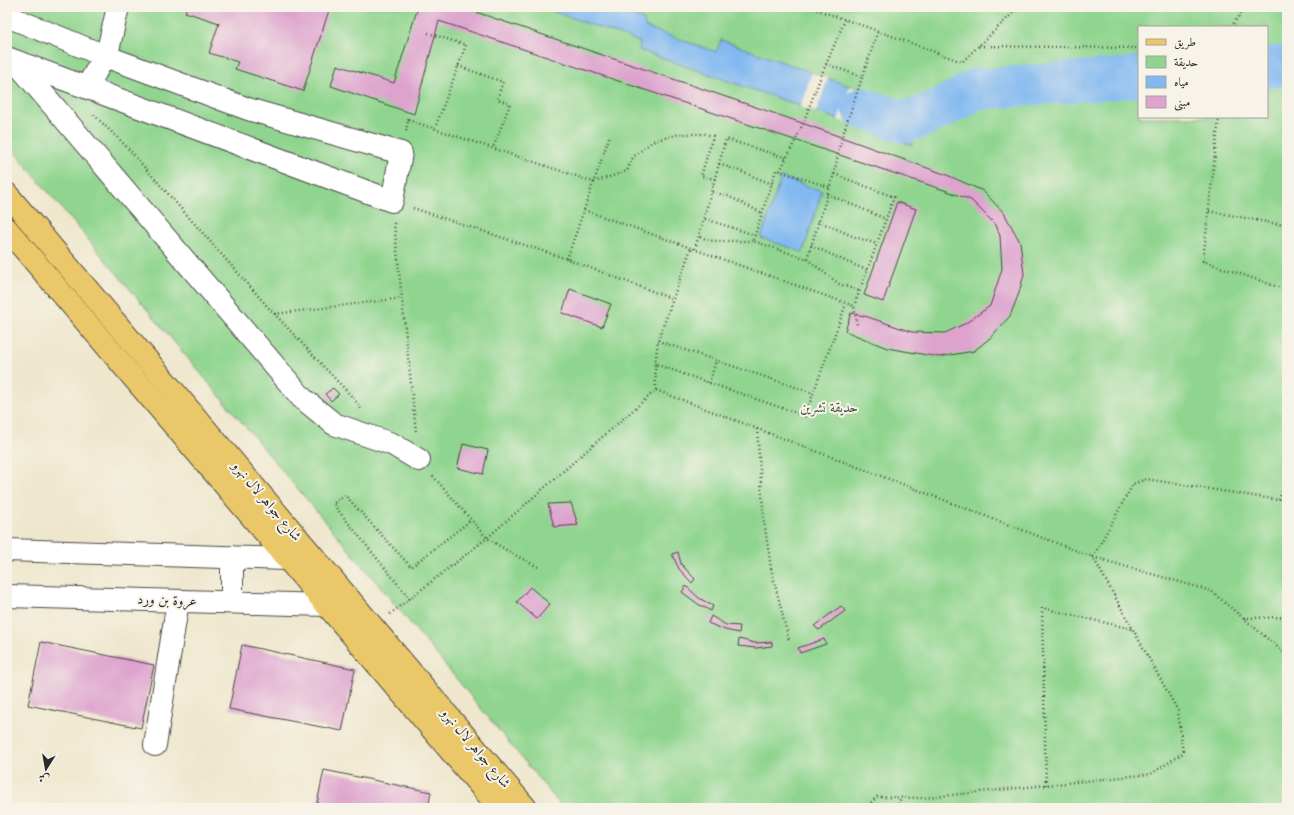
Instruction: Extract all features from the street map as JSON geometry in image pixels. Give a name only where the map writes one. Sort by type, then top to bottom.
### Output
[{"type":"main road","name":"شارع جواهر لال نهرو","points":[[7,194],[526,808]]},
{"type":"main road","name":"شارع جواهر لال نهرو","points":[[7,229],[499,808]]},
{"type":"street","points":[[87,87],[108,50],[118,7]]},
{"type":"street","points":[[7,16],[105,56],[248,109],[401,153],[392,201],[11,59]]},
{"type":"street","points":[[11,59],[302,398],[334,424],[392,444],[419,460]]},
{"type":"street","points":[[7,550],[287,559]]},
{"type":"street","points":[[232,557],[232,602]]},
{"type":"street","name":"عروة بن ورد","points":[[7,596],[326,605]]},
{"type":"street","points":[[154,745],[178,600]]},
{"type":"path","points":[[809,7],[962,62],[1019,7]]},
{"type":"path","points":[[1232,26],[1246,7]]},
{"type":"path","points":[[780,171],[800,130],[845,20]]},
{"type":"path","points":[[807,259],[834,174],[840,144],[878,31]]},
{"type":"path","points":[[428,33],[466,45],[435,128]]},
{"type":"path","points":[[979,46],[1138,48]]},
{"type":"path","points":[[826,64],[862,77]]},
{"type":"path","points":[[458,66],[503,82],[497,99],[510,104],[493,148]]},
{"type":"path","points":[[93,114],[124,144],[275,314],[355,400],[380,440]]},
{"type":"path","points":[[1219,118],[1203,261],[1287,290]]},
{"type":"path","points":[[408,120],[594,182],[627,171],[633,157],[653,141],[679,134],[705,134],[713,136],[701,176],[715,179]]},
{"type":"path","points":[[568,259],[610,135]]},
{"type":"path","points":[[696,249],[726,140],[786,158]]},
{"type":"path","points":[[719,164],[772,184]]},
{"type":"path","points":[[753,242],[776,170],[829,187]]},
{"type":"path","points":[[834,174],[894,197],[854,306],[857,325]]},
{"type":"path","points":[[712,192],[728,196],[762,213]]},
{"type":"path","points":[[827,194],[886,219]]},
{"type":"path","points":[[540,568],[511,553],[487,538],[419,460],[392,201],[568,259],[673,298]]},
{"type":"path","points":[[584,210],[854,306]]},
{"type":"path","points":[[1209,211],[1287,226]]},
{"type":"path","points":[[705,219],[756,235]]},
{"type":"path","points":[[818,221],[855,237],[877,244]]},
{"type":"path","points":[[700,237],[713,241],[753,242],[807,259],[839,284],[859,291]]},
{"type":"path","points":[[811,245],[867,270]]},
{"type":"path","points":[[656,390],[655,364],[658,341],[691,248]]},
{"type":"path","points":[[275,314],[402,298]]},
{"type":"path","points":[[655,364],[804,416],[846,304]]},
{"type":"path","points":[[658,341],[813,393]]},
{"type":"path","points":[[710,383],[716,360]]},
{"type":"path","points":[[374,628],[487,538],[656,390]]},
{"type":"path","points":[[656,390],[1093,558],[1211,591],[1287,655]]},
{"type":"path","points":[[757,429],[764,521],[771,568],[789,641]]},
{"type":"path","points":[[1093,558],[1133,484],[1146,480],[1279,500],[1287,474]]},
{"type":"path","points":[[410,599],[333,504],[345,495],[411,567],[471,520]]},
{"type":"path","points":[[865,808],[877,797],[923,798],[1152,774],[1183,753],[1178,711],[1093,558]]},
{"type":"path","points":[[1046,785],[1042,608],[1133,629]]},
{"type":"path","points":[[1243,618],[1287,617]]},
{"type":"path","points":[[897,808],[901,797]]},
{"type":"green space","name":"حديقة تشرين","points":[[7,7],[1287,7],[1287,808],[563,808],[398,608],[7,143]]},
{"type":"water","points":[[541,7],[605,7],[644,20],[645,27],[716,52],[721,40],[905,106],[912,107],[917,127],[912,145],[639,50],[640,42]]},
{"type":"water","points":[[781,177],[822,191],[803,252],[761,238]]},
{"type":"pier","points":[[812,73],[828,78],[816,112],[800,107]]},
{"type":"pier","points":[[850,86],[865,92],[854,125],[838,120]]},
{"type":"building","points":[[187,7],[330,7],[303,91],[235,69],[238,62],[209,53],[219,23],[185,12]]},
{"type":"building","points":[[418,7],[461,7],[785,117],[947,175],[983,191],[1004,213],[1020,242],[1024,274],[1019,293],[1010,316],[990,338],[974,351],[939,357],[887,348],[845,331],[851,313],[868,317],[912,332],[945,333],[966,323],[990,306],[1002,269],[1000,236],[996,225],[971,200],[947,191],[439,21],[414,114],[331,86],[337,65],[394,83]]},
{"type":"building","points":[[897,202],[916,209],[883,302],[864,295]]},
{"type":"building","points":[[570,289],[611,304],[602,327],[562,313]]},
{"type":"building","points":[[333,388],[339,394],[331,401],[325,394]]},
{"type":"building","points":[[463,444],[488,450],[483,474],[457,468]]},
{"type":"building","points":[[571,503],[578,525],[554,527],[548,504]]},
{"type":"building","points":[[678,552],[681,564],[695,579],[692,583],[679,569],[672,554]]},
{"type":"building","points":[[686,586],[699,598],[713,606],[711,611],[698,604],[682,592]]},
{"type":"building","points":[[530,587],[550,604],[537,619],[517,602]]},
{"type":"building","points":[[841,606],[845,611],[819,630],[814,626]]},
{"type":"building","points":[[711,616],[726,625],[740,626],[739,633],[725,630],[708,623]]},
{"type":"building","points":[[739,639],[754,643],[772,642],[772,646],[756,648],[738,646]]},
{"type":"building","points":[[824,639],[826,644],[800,653],[798,648]]},
{"type":"building","points":[[41,642],[154,665],[141,728],[28,705]]},
{"type":"building","points":[[242,645],[355,669],[342,731],[229,709]]},
{"type":"building","points":[[324,770],[431,792],[428,808],[316,808]]},
{"type":"waterway","points":[[1268,68],[1287,65]]},
{"type":"waterway","points":[[862,108],[904,122],[920,118],[952,103],[976,89],[1138,77]]}]
